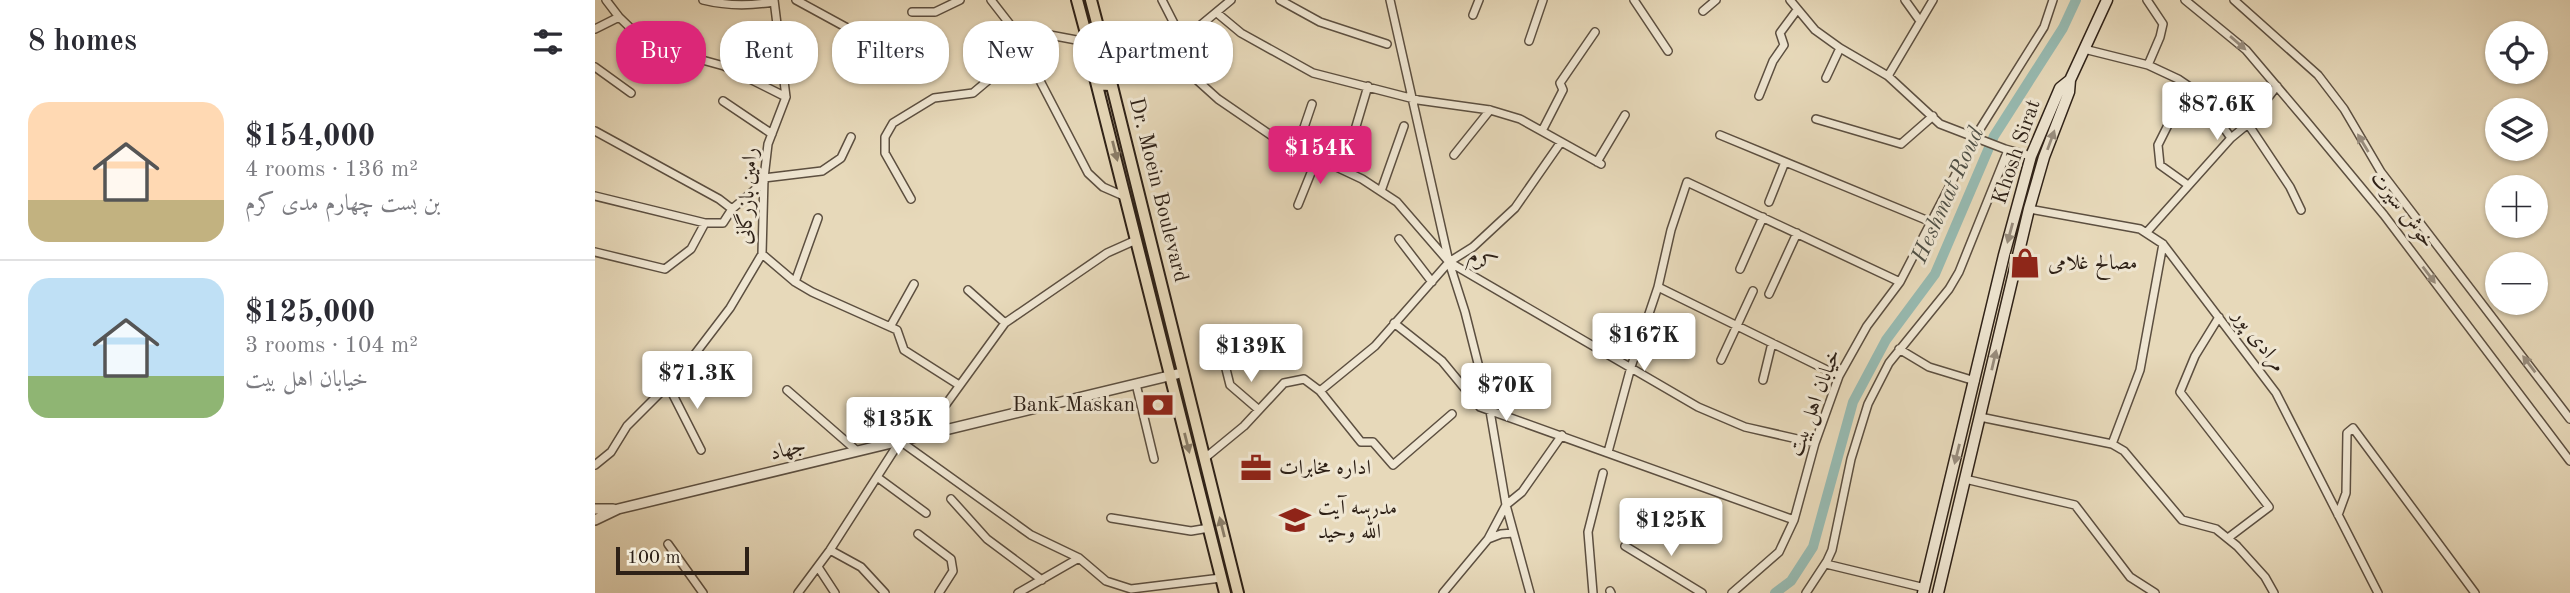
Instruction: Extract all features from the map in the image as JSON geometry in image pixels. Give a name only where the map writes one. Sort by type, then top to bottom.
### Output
[{"type":"main road","points":[[1077,0],[1082,21]]},
{"type":"main road","points":[[1091,0],[1097,21]]},
{"type":"main road","points":[[2070,80],[2107,0]]},
{"type":"main road","name":"Khosh Sirat","points":[[1924,591],[2004,255],[2031,156],[2060,88],[2070,80]]},
{"type":"main road","name":"Khosh Sirat","points":[[1938,593],[2029,209],[2044,156],[2069,92],[2070,80]]},
{"type":"main road","points":[[1098,84],[1106,84]]},
{"type":"main road","name":"Dr. Moein Boulevard","points":[[1098,84],[1225,593]]},
{"type":"main road","name":"Dr. Moein Boulevard","points":[[1112,84],[1238,593]]},
{"type":"street","points":[[606,0],[648,45],[724,66],[786,97]]},
{"type":"street","points":[[703,0],[726,5],[752,5],[773,1]]},
{"type":"street","points":[[796,0],[834,21]]},
{"type":"street","points":[[912,12],[935,12],[960,0]]},
{"type":"street","points":[[991,0],[1007,21]]},
{"type":"street","points":[[1162,0],[1173,21]]},
{"type":"street","points":[[1207,21],[1231,0]]},
{"type":"street","points":[[1280,0],[1320,22],[1387,44]]},
{"type":"street","points":[[1390,0],[1450,262],[1490,411],[1506,505],[1530,593]]},
{"type":"street","points":[[1473,15],[1479,0]]},
{"type":"street","points":[[1529,41],[1543,0]]},
{"type":"street","points":[[1634,0],[1668,51]]},
{"type":"street","points":[[1703,11],[1716,0]]},
{"type":"street","points":[[1790,0],[1815,30],[1888,76],[1940,124],[2031,156]]},
{"type":"street","points":[[1905,0],[1920,21]]},
{"type":"street","points":[[1888,76],[1933,0]]},
{"type":"street","name":"خیابان اهل بیت","points":[[1732,593],[1779,552],[1794,520],[1815,443],[1839,376],[1867,326],[1900,282],[1978,138],[2044,27],[2053,0]]},
{"type":"street","points":[[2147,0],[2163,24],[2148,65]]},
{"type":"street","name":"خوش سیرت","points":[[2185,0],[2246,50],[2277,86],[2384,215],[2570,461]]},
{"type":"street","name":"رامین بازرگانی","points":[[595,465],[611,452],[627,426],[682,371],[730,307],[762,254],[768,144],[786,97],[773,1]]},
{"type":"street","name":"خوش سیرت","points":[[2238,2],[2318,75],[2344,110],[2381,172],[2570,419]]},
{"type":"street","points":[[1759,96],[1773,61],[1784,45],[1780,33],[1797,10]]},
{"type":"street","points":[[1217,13],[1241,33],[1314,73],[1411,98],[1490,110],[1520,119],[1599,163],[1625,115]]},
{"type":"street","points":[[595,29],[619,17]]},
{"type":"street","points":[[1542,131],[1563,90],[1560,83],[1595,32]]},
{"type":"street","points":[[1826,78],[1840,48]]},
{"type":"street","points":[[2084,49],[2148,65],[2184,83],[2200,94],[2231,138]]},
{"type":"street","points":[[595,67],[631,93]]},
{"type":"street","points":[[2184,83],[2173,115],[2158,145],[2160,165],[2188,185]]},
{"type":"street","points":[[911,199],[885,153],[885,136],[893,123],[934,98],[973,93],[984,84]]},
{"type":"street","points":[[1042,84],[1088,173],[1103,187],[1126,197]]},
{"type":"street","name":"کرم","points":[[1201,84],[1218,99],[1275,138],[1343,170],[1397,202],[1450,262],[1698,407],[1745,427],[1815,443]]},
{"type":"street","points":[[1343,170],[1368,86]]},
{"type":"street","points":[[2146,233],[2231,138],[2248,124],[2277,86]]},
{"type":"street","points":[[723,101],[772,134]]},
{"type":"street","points":[[1297,148],[1312,104]]},
{"type":"street","points":[[1454,155],[1490,110]]},
{"type":"street","points":[[1816,119],[1901,145],[1933,116]]},
{"type":"street","points":[[2248,124],[2290,187],[2301,211]]},
{"type":"street","points":[[1381,191],[1404,126]]},
{"type":"street","points":[[595,131],[733,209]]},
{"type":"street","points":[[1720,135],[1931,222]]},
{"type":"street","points":[[595,196],[705,223],[723,223],[733,209],[764,180],[822,171],[841,158],[851,137]]},
{"type":"street","points":[[1320,391],[1375,346],[1450,262],[1473,247],[1515,208],[1561,142]]},
{"type":"street","points":[[1806,593],[1826,564],[1832,550],[1851,459],[1866,411],[1878,384],[1899,349],[1912,337],[1959,272],[2007,149]]},
{"type":"street","points":[[1298,205],[1317,158]]},
{"type":"street","points":[[1769,202],[1785,162]]},
{"type":"street","points":[[1608,452],[1687,182],[1900,282]]},
{"type":"street","name":"مرادی پور","points":[[2029,209],[2140,229],[2163,244],[2276,393],[2378,593]]},
{"type":"street","points":[[1740,269],[1763,217]]},
{"type":"street","points":[[796,282],[818,218]]},
{"type":"street","points":[[595,252],[665,269],[691,249],[705,223]]},
{"type":"street","points":[[1769,294],[1797,233]]},
{"type":"street","points":[[1399,239],[1432,282]]},
{"type":"street","points":[[930,433],[931,425],[1005,323],[1107,253],[1136,240]]},
{"type":"street","points":[[2112,444],[2140,370],[2163,244]]},
{"type":"street","points":[[762,254],[796,282],[897,330],[904,350],[959,385]]},
{"type":"street","points":[[890,327],[914,284]]},
{"type":"street","points":[[1658,287],[1839,376]]},
{"type":"street","points":[[968,290],[1005,323]]},
{"type":"street","points":[[1721,360],[1753,291]]},
{"type":"street","points":[[2219,317],[2195,356],[2180,392],[2269,507],[2228,538]]},
{"type":"street","points":[[1394,323],[1442,361],[1480,407],[1794,520]]},
{"type":"street","points":[[1763,380],[1772,343]]},
{"type":"street","points":[[1899,349],[1929,366],[1975,381]]},
{"type":"street","points":[[1226,369],[1230,385],[1259,410]]},
{"type":"street","name":"جهاد","points":[[618,509],[1184,372]]},
{"type":"street","points":[[1205,458],[1244,426],[1284,383],[1304,379],[1320,391],[1361,442],[1373,442],[1393,465],[1452,414]]},
{"type":"street","points":[[1136,384],[1154,459]]},
{"type":"street","points":[[668,385],[701,450]]},
{"type":"street","points":[[787,390],[857,451]]},
{"type":"street","points":[[1980,416],[2112,444],[2124,451],[2182,520],[2216,529],[2228,538],[2265,577],[2274,593]]},
{"type":"street","points":[[2338,515],[2346,493],[2347,433],[2353,428],[2475,593]]},
{"type":"street","points":[[1443,593],[1489,539],[1506,505],[1522,492],[1562,435]]},
{"type":"street","points":[[798,593],[830,550],[900,441],[1031,535],[1079,558],[1106,581],[1131,589],[1221,578]]},
{"type":"street","points":[[1593,593],[1588,532],[1603,473]]},
{"type":"street","points":[[877,477],[926,513]]},
{"type":"street","points":[[1965,479],[2075,505],[2130,577],[2155,593]]},
{"type":"street","points":[[951,499],[987,539],[1042,580]]},
{"type":"street","points":[[595,509],[618,509]]},
{"type":"street","points":[[595,520],[618,509]]},
{"type":"street","points":[[1111,517],[1191,531],[1209,528]]},
{"type":"street","points":[[1489,539],[1513,533]]},
{"type":"street","points":[[918,534],[951,559],[953,571],[939,593]]},
{"type":"street","points":[[668,544],[702,593]]},
{"type":"street","points":[[1625,547],[1702,593]]},
{"type":"street","points":[[830,550],[861,567],[885,593]]},
{"type":"street","points":[[1018,593],[1079,558]]},
{"type":"street","points":[[1826,564],[1924,591]]},
{"type":"street","points":[[818,567],[835,593]]},
{"type":"waterway","name":"Heshmat Roud","points":[[1775,593],[1791,581],[1813,547],[1853,402],[1886,340],[1935,274],[1994,136],[2063,28],[2076,0]]},
{"type":"place","name":"مصالح غلامی","points":[[2025,263]]},
{"type":"place","name":"Bank Maskan","points":[[1158,405]]},
{"type":"place","name":"اداره مخابرات","points":[[1256,468]]},
{"type":"place","name":"مدرسه آیت الله وحید","points":[[1295,520]]}]
